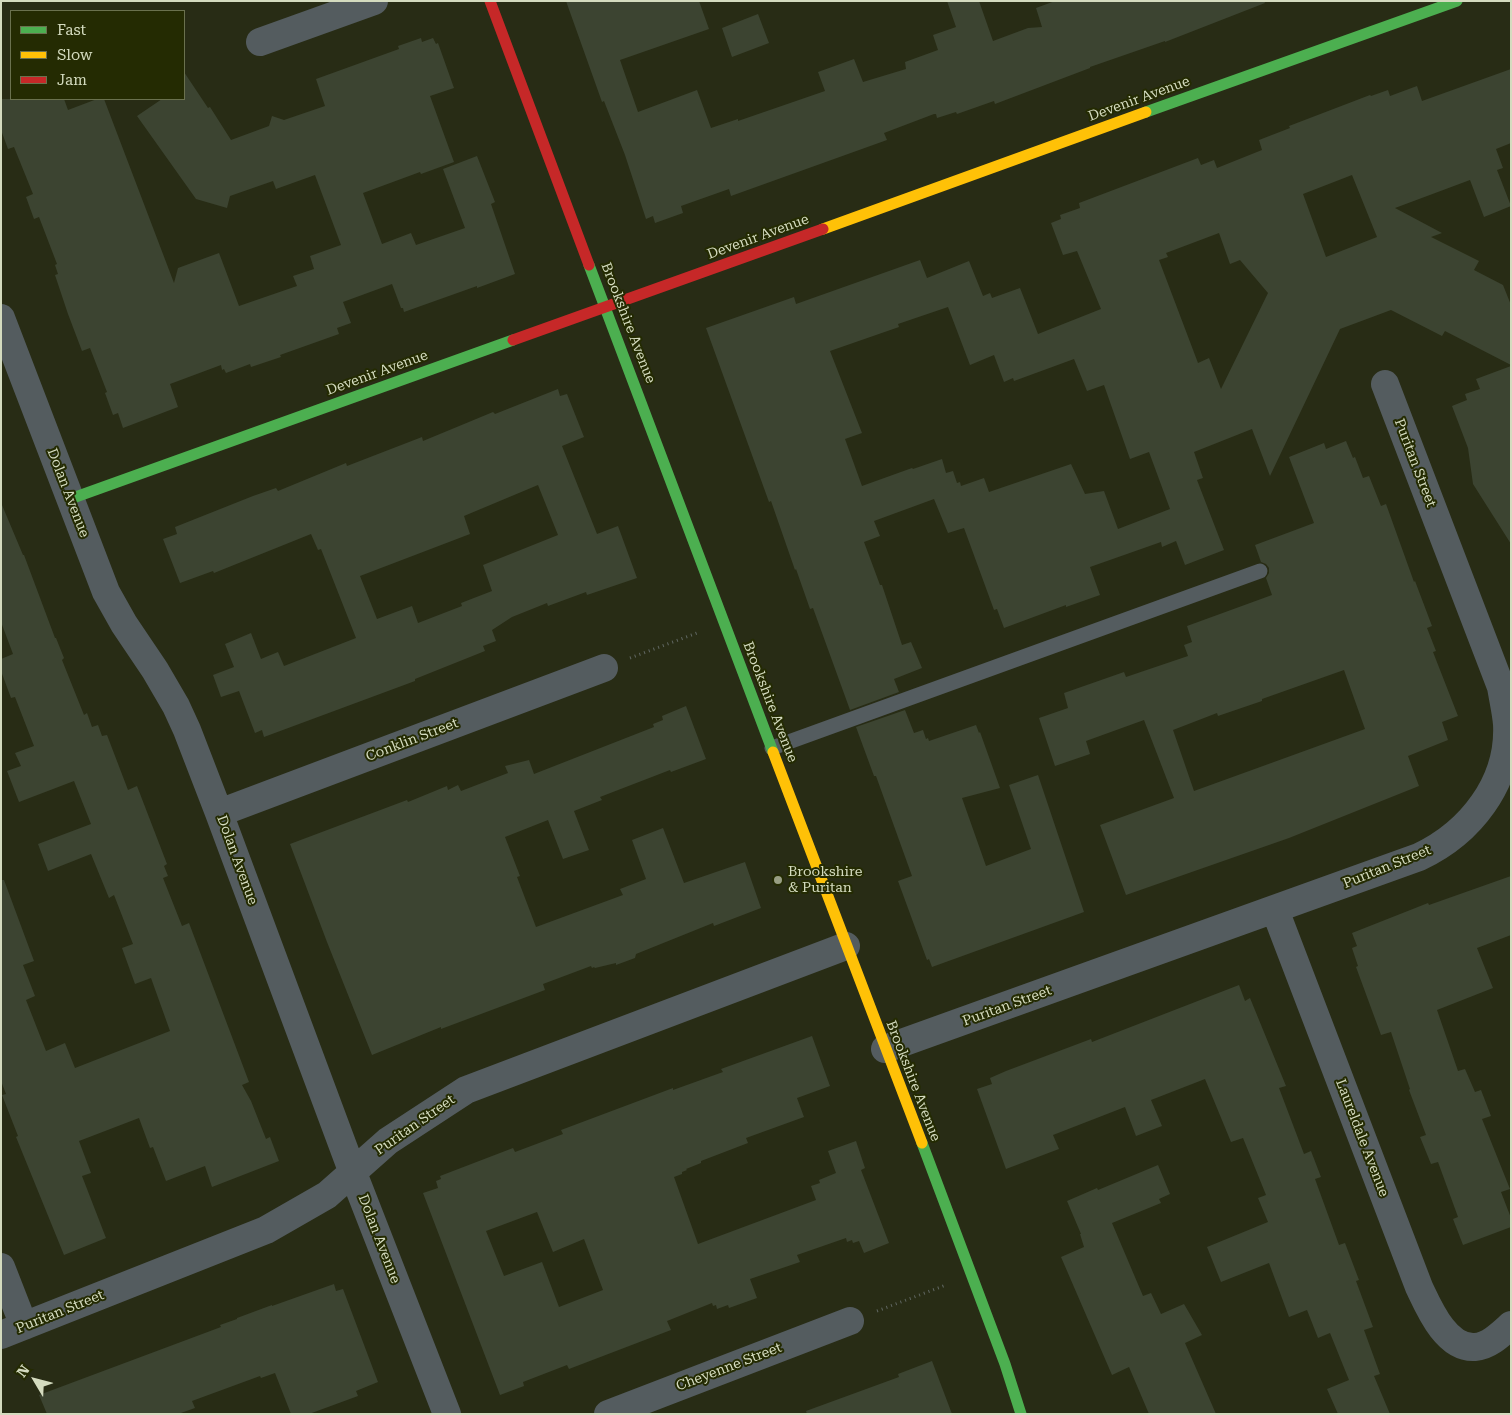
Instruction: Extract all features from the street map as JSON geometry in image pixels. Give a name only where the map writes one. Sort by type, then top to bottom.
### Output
[{"type":"street","points":[[260,42],[374,1]]},
{"type":"street","name":"Brookshire Avenue","points":[[490,1],[846,946],[972,1274],[1021,1414]]},
{"type":"street","name":"Devenir Avenue","points":[[70,499],[1457,1]]},
{"type":"street","name":"Dolan Avenue","points":[[1,318],[106,592],[124,624],[155,670],[176,706],[187,730],[220,813],[353,1173],[447,1414]]},
{"type":"street","name":"Puritan Street","points":[[885,1049],[1419,857],[1437,848],[1472,820],[1481,808],[1502,765],[1507,725],[1501,686],[1385,384]]},
{"type":"street","name":"Conklin Street","points":[[220,813],[604,668]]},
{"type":"street","name":"Laureldale Avenue","points":[[1275,910],[1422,1294],[1433,1316],[1455,1341],[1473,1347],[1484,1345],[1511,1325]]},
{"type":"street","name":"Puritan Street","points":[[13,1331],[266,1230],[327,1195],[388,1142],[466,1090],[846,946]]},
{"type":"street","points":[[1,1267],[13,1331]]},
{"type":"street","name":"Cheyenne Street","points":[[608,1414],[850,1321]]},
{"type":"lane","points":[[772,748],[1260,571]]},
{"type":"path","points":[[604,668],[724,623]]},
{"type":"path","points":[[850,1321],[972,1274]]},
{"type":"building","points":[[566,1],[699,1],[709,29],[620,60],[638,112],[697,90],[711,128],[738,119],[738,121],[825,91],[818,72],[854,59],[863,82],[906,69],[905,62],[938,50],[933,35],[956,27],[947,1],[979,1],[993,41],[1028,28],[1042,27],[1036,8],[1055,1],[1264,1],[1265,3],[995,104],[994,101],[957,114],[956,112],[937,118],[936,114],[934,114],[884,133],[887,140],[731,196],[729,189],[681,206],[683,213],[655,223],[653,216],[646,219],[625,155],[604,101],[602,102]]},
{"type":"building","points":[[758,14],[769,43],[732,57],[722,28]]},
{"type":"building","points":[[421,38],[422,42],[433,38],[436,44],[438,43],[454,88],[430,96],[454,162],[363,193],[382,244],[411,233],[416,245],[465,228],[443,169],[477,156],[495,202],[491,204],[515,274],[404,312],[392,284],[343,302],[351,323],[337,328],[339,334],[251,367],[250,364],[226,373],[224,369],[222,370],[221,365],[170,384],[178,407],[123,428],[118,413],[113,415],[105,393],[107,392],[90,348],[82,351],[68,314],[55,275],[58,274],[55,265],[57,264],[39,217],[34,219],[26,197],[33,194],[14,147],[8,149],[1,130],[1,99],[64,100],[68,110],[94,100],[104,100],[174,283],[178,268],[219,253],[239,306],[297,286],[293,276],[314,269],[310,256],[341,245],[315,175],[276,189],[273,181],[230,196],[227,208],[196,199],[137,116],[161,100],[185,100],[185,74],[208,108],[210,107],[231,140],[269,126],[272,116],[284,120],[325,106],[316,79],[399,49],[398,46]]},
{"type":"building","points":[[1511,69],[1511,143],[1496,149],[1503,168],[1497,170],[1511,206],[1484,217],[1470,180],[1395,208],[1442,233],[1431,237],[1479,261],[1474,270],[1503,285],[1511,305],[1511,365],[1445,331],[1442,336],[1391,310],[1340,329],[1270,476],[1252,429],[1194,452],[1203,478],[1197,480],[1224,550],[1185,565],[1176,541],[1162,547],[1161,542],[1090,567],[1100,595],[1066,607],[1066,605],[1004,628],[997,609],[994,610],[964,528],[948,533],[934,499],[874,521],[880,536],[864,542],[880,585],[882,585],[902,645],[911,642],[922,668],[894,679],[899,692],[850,710],[813,608],[810,609],[771,501],[769,502],[706,328],[794,297],[796,304],[920,260],[927,278],[969,261],[983,296],[990,293],[992,298],[1020,288],[1038,334],[1101,309],[1077,251],[1063,255],[1051,223],[1061,219],[1060,215],[1080,208],[1079,203],[1198,158],[1201,165],[1214,160],[1217,168],[1262,150],[1259,140],[1290,128],[1289,126],[1370,95],[1388,90],[1390,96],[1417,86],[1422,101]],"holes":[[[1352,175],[1377,237],[1326,257],[1303,194]],[[1219,233],[1230,264],[1240,260],[1268,293],[1221,389],[1209,358],[1198,363],[1159,260],[1168,257],[1166,253]],[[948,307],[970,365],[994,355],[1004,382],[1013,378],[1014,381],[1074,359],[1087,391],[1104,385],[1130,459],[1149,452],[1170,509],[1118,529],[1104,491],[1085,494],[1071,464],[989,492],[984,478],[961,486],[960,482],[957,483],[953,471],[946,473],[942,459],[862,486],[845,439],[862,433],[830,351],[899,327],[898,324]]]},
{"type":"building","points":[[1511,366],[1511,544],[1473,484],[1468,448],[1452,406],[1467,400],[1465,394],[1480,389],[1476,379]]},
{"type":"building","points":[[558,389],[560,396],[567,394],[584,437],[562,446],[597,534],[618,526],[637,578],[587,595],[586,592],[548,606],[547,603],[512,617],[492,630],[496,641],[483,646],[485,651],[415,679],[415,681],[264,737],[262,730],[255,733],[239,691],[221,697],[213,675],[234,667],[225,644],[251,633],[261,659],[278,652],[284,666],[356,638],[321,549],[318,550],[311,534],[214,573],[213,571],[180,583],[163,539],[177,534],[175,527],[253,496],[276,488],[278,491],[346,463],[347,466],[422,437],[423,441],[493,412],[495,414]],"holes":[[[538,485],[558,535],[483,565],[492,591],[461,603],[462,606],[418,623],[412,606],[377,619],[360,576],[470,534],[464,516]]]},
{"type":"building","points":[[1346,441],[1363,478],[1369,476],[1381,506],[1386,504],[1432,626],[1427,628],[1436,651],[1433,652],[1458,716],[1442,722],[1448,740],[1408,756],[1419,786],[1289,838],[1126,895],[1100,825],[1174,798],[1144,720],[1086,741],[1090,754],[1055,766],[1039,718],[1068,708],[1064,693],[1124,672],[1126,677],[1188,656],[1184,645],[1192,642],[1187,626],[1272,595],[1266,578],[1269,568],[1261,562],[1255,545],[1314,523],[1289,457],[1324,443],[1326,449]],"holes":[[[1344,670],[1365,729],[1194,791],[1173,730],[1217,713],[1218,716],[1262,701],[1262,699]]]},
{"type":"building","points":[[1,505],[24,555],[84,715],[87,713],[92,727],[98,725],[102,736],[107,735],[128,790],[137,786],[167,864],[164,866],[168,876],[163,878],[182,926],[189,923],[249,1082],[242,1085],[251,1101],[266,1139],[270,1137],[279,1161],[212,1187],[205,1166],[166,1181],[153,1147],[150,1148],[139,1118],[79,1141],[91,1173],[82,1176],[106,1238],[64,1255],[16,1137],[18,1136],[2,1095],[6,1094],[1,1081],[1,880],[4,880],[34,961],[23,965],[35,996],[26,1000],[46,1051],[65,1043],[75,1068],[170,1031],[151,978],[135,984],[122,948],[133,944],[114,895],[109,898],[91,854],[48,871],[38,844],[91,824],[74,781],[19,802],[7,771],[21,766],[15,753],[34,746],[15,697],[11,698],[1,671],[1,659],[13,654],[1,622]]},
{"type":"building","points":[[686,706],[706,759],[671,772],[670,770],[600,797],[602,800],[574,811],[589,850],[563,859],[548,820],[505,837],[520,876],[517,877],[536,927],[623,895],[620,889],[646,879],[632,840],[663,828],[684,883],[745,862],[761,908],[714,926],[713,923],[636,954],[635,958],[616,965],[616,963],[595,968],[591,966],[543,984],[545,990],[441,1029],[441,1027],[372,1055],[290,844],[447,786],[448,790],[458,785],[461,791],[508,773],[505,766],[529,760],[534,774],[654,727],[653,724],[663,720],[662,716]]},
{"type":"building","points":[[905,710],[914,733],[923,730],[926,739],[928,738],[929,741],[976,725],[980,732],[1000,788],[962,798],[986,866],[1031,849],[1009,785],[1038,775],[1084,912],[932,967],[929,959],[927,960],[898,881],[912,876],[856,727]]},
{"type":"building","points":[[1511,876],[1511,935],[1477,948],[1493,988],[1437,1010],[1458,1071],[1465,1069],[1475,1092],[1481,1090],[1491,1116],[1482,1119],[1510,1189],[1501,1192],[1511,1218],[1511,1227],[1463,1245],[1453,1219],[1458,1217],[1438,1162],[1431,1164],[1420,1137],[1426,1135],[1409,1090],[1391,1032],[1381,1035],[1356,967],[1358,966],[1352,948],[1357,946],[1352,933],[1428,903],[1429,905]]},
{"type":"building","points":[[1239,985],[1245,1001],[1250,998],[1286,1086],[1279,1088],[1304,1154],[1311,1151],[1321,1177],[1315,1179],[1339,1245],[1345,1243],[1359,1280],[1356,1281],[1373,1327],[1364,1330],[1380,1374],[1374,1376],[1390,1414],[1338,1414],[1327,1389],[1349,1380],[1330,1333],[1318,1338],[1307,1310],[1289,1317],[1269,1263],[1221,1282],[1207,1247],[1268,1222],[1258,1198],[1266,1195],[1243,1138],[1231,1142],[1205,1079],[1151,1100],[1162,1126],[1136,1136],[1125,1107],[1053,1135],[1059,1149],[1006,1169],[977,1089],[992,1084],[990,1078],[1006,1071],[1091,1039],[1092,1042]]},
{"type":"building","points":[[812,1036],[830,1086],[797,1098],[804,1117],[746,1138],[748,1143],[701,1161],[701,1163],[686,1169],[682,1174],[674,1177],[698,1244],[816,1200],[811,1186],[820,1183],[819,1180],[836,1173],[828,1151],[856,1141],[865,1168],[861,1170],[889,1243],[864,1253],[859,1241],[853,1243],[852,1240],[847,1242],[846,1238],[797,1255],[800,1262],[750,1279],[757,1298],[729,1308],[728,1305],[717,1309],[716,1305],[713,1306],[712,1303],[667,1321],[671,1330],[569,1369],[567,1365],[523,1382],[524,1386],[500,1395],[423,1193],[438,1188],[436,1181],[441,1179],[440,1176],[513,1148],[515,1152],[563,1134],[561,1130],[673,1088],[673,1090],[723,1072],[721,1069]],"holes":[[[537,1212],[553,1252],[584,1239],[603,1290],[559,1307],[542,1262],[504,1276],[486,1231]]]},
{"type":"building","points":[[1158,1165],[1170,1194],[1159,1199],[1161,1203],[1112,1223],[1143,1296],[1151,1293],[1161,1314],[1184,1304],[1202,1335],[1185,1343],[1216,1414],[1149,1414],[1129,1367],[1112,1375],[1061,1257],[1084,1247],[1081,1234],[1067,1201]]},
{"type":"building","points":[[334,1284],[336,1291],[343,1289],[378,1382],[356,1391],[358,1396],[309,1414],[291,1414],[275,1373],[261,1378],[260,1376],[192,1401],[195,1408],[178,1414],[47,1414],[39,1395],[221,1327],[220,1325],[237,1318]]},
{"type":"building","points":[[932,1361],[952,1414],[807,1414],[806,1411],[899,1377],[898,1374]]},
{"type":"traffic: fast","points":[[1146,112],[1457,1]]},
{"type":"traffic: fast","points":[[589,265],[773,752]]},
{"type":"traffic: fast","points":[[70,499],[513,340]]},
{"type":"traffic: fast","points":[[922,1143],[1005,1364],[1021,1414]]},
{"type":"traffic: slow","points":[[823,229],[1146,112]]},
{"type":"traffic: slow","points":[[773,752],[922,1143]]},
{"type":"traffic: jam","points":[[490,1],[589,265]]},
{"type":"traffic: jam","points":[[513,340],[823,229]]},
{"type":"place","name":"Brookshire & Puritan","points":[[778,880]]}]
